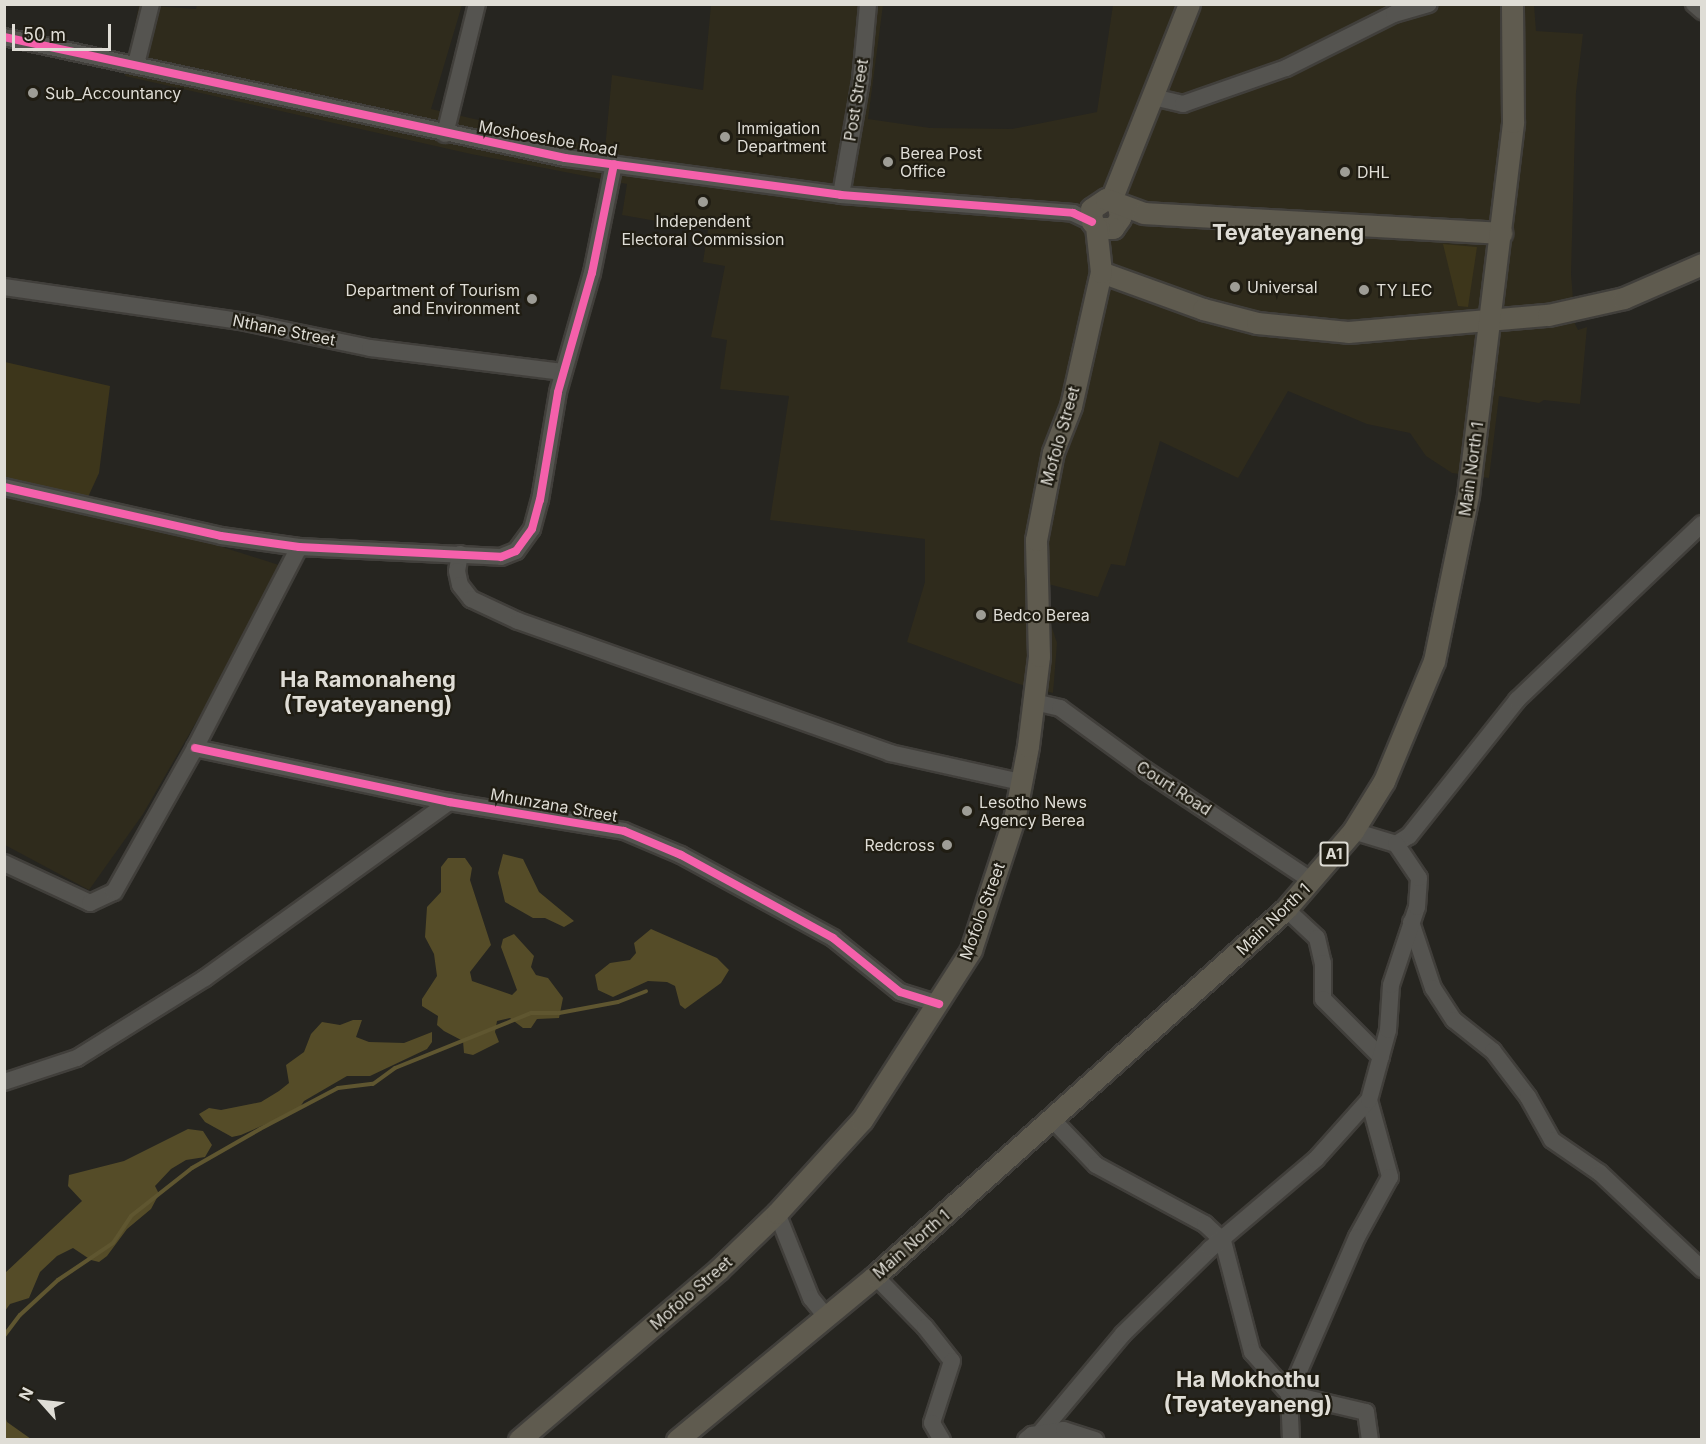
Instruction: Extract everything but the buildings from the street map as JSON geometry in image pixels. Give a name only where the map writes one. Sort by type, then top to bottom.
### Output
[{"type":"main road","name":"Mofolo Street","points":[[519,1440],[718,1270],[777,1214],[862,1120],[939,1004],[971,950],[1012,827],[1021,782],[1039,656],[1039,520],[1101,262],[1106,215],[1189,4]]},
{"type":"main road","name":"Main North 1","points":[[677,1440],[825,1315],[875,1276],[1286,909],[1353,831],[1384,781],[1434,662],[1468,495],[1501,233],[1515,79],[1512,4]]},
{"type":"main road","name":"Moshoeshoe Road","points":[[1106,215],[1144,213],[1501,233]]},
{"type":"main road","points":[[1101,262],[1203,309],[1257,323],[1348,332],[1548,315],[1624,298],[1701,264]]},
{"type":"street","points":[[136,64],[151,4]]},
{"type":"street","points":[[445,134],[477,4]]},
{"type":"street","name":"Post Street","points":[[841,195],[861,80],[868,4]]},
{"type":"street","points":[[1153,97],[1183,104],[1286,69],[1394,14],[1429,4]]},
{"type":"street","points":[[1694,4],[1701,11]]},
{"type":"street","name":"Moshoeshoe Road","points":[[4,38],[136,64],[445,134],[614,164],[841,195],[1106,215]]},
{"type":"street","points":[[4,487],[221,536],[299,547],[501,557],[516,551],[528,535],[540,500],[563,372],[592,273],[614,164]]},
{"type":"street","name":"Nthane Street","points":[[4,287],[240,321],[370,348],[563,372]]},
{"type":"street","points":[[1396,844],[1423,822],[1517,700],[1701,524]]},
{"type":"street","points":[[4,863],[90,903],[114,892],[195,748],[299,547]]},
{"type":"street","points":[[460,554],[457,571],[460,585],[471,599],[518,621],[890,753],[1021,782]]},
{"type":"street","name":"Court Road","points":[[1034,702],[1060,708],[1145,770],[1312,881]]},
{"type":"street","name":"Mnunzana Street","points":[[195,748],[449,802],[624,831],[681,855],[833,939],[900,992],[939,1004]]},
{"type":"street","points":[[4,1082],[77,1058],[206,978],[449,802]]},
{"type":"street","points":[[1033,1436],[1123,1334],[1316,1159],[1369,1100],[1388,1030],[1391,985],[1417,907],[1419,878],[1396,844],[1353,831]]},
{"type":"street","points":[[1286,909],[1317,938],[1323,963],[1323,999],[1381,1057]]},
{"type":"street","points":[[1411,922],[1433,988],[1454,1020],[1493,1051],[1528,1097],[1552,1140],[1600,1173],[1701,1269]]},
{"type":"street","points":[[1291,1440],[1289,1394],[1357,1238],[1390,1178],[1369,1100]]},
{"type":"street","points":[[1052,1119],[1095,1165],[1205,1224],[1223,1241],[1252,1352],[1289,1394],[1366,1412],[1370,1440]]},
{"type":"street","points":[[777,1214],[811,1298],[825,1315]]},
{"type":"street","points":[[875,1276],[925,1327],[952,1361],[932,1423],[942,1440]]},
{"type":"street","points":[[1033,1436],[1064,1430],[1095,1440]]},
{"type":"shaded area","points":[[197,4],[462,5],[431,109],[605,149],[612,75],[703,90],[711,5],[883,5],[868,119],[930,128],[1012,129],[1097,112],[1113,5],[1534,5],[1536,31],[1583,34],[1576,92],[1571,274],[1575,324],[1578,330],[1587,327],[1580,404],[1544,400],[1539,403],[1499,396],[1489,478],[1452,473],[1426,456],[1410,433],[1367,424],[1288,391],[1238,478],[1160,441],[1125,566],[1111,564],[1098,597],[1048,584],[1048,615],[1057,643],[1053,693],[1019,684],[907,642],[925,582],[925,539],[770,520],[789,396],[720,389],[727,340],[711,337],[725,266],[703,262],[708,230],[622,215],[627,184],[471,154],[125,76],[139,5],[196,9]]},
{"type":"shaded area","points":[[1443,244],[1477,247],[1468,307],[1458,306]]},
{"type":"shaded area","points":[[5,362],[110,386],[99,473],[88,497],[5,480]]},
{"type":"shaded area","points":[[4,497],[153,525],[279,565],[261,610],[143,814],[89,890],[5,845]]},
{"type":"shaded area","points":[[503,854],[523,859],[539,892],[574,921],[564,927],[545,918],[533,918],[505,902],[498,873]]},
{"type":"shaded area","points":[[448,858],[465,858],[472,868],[470,880],[491,945],[470,972],[472,981],[512,995],[517,990],[501,947],[503,939],[514,934],[534,956],[531,967],[536,975],[548,978],[563,998],[559,1018],[537,1019],[531,1028],[523,1028],[510,1018],[497,1021],[495,1032],[499,1042],[473,1055],[464,1053],[463,1041],[444,1031],[437,1025],[438,1016],[422,1006],[422,999],[437,976],[434,954],[425,937],[427,907],[441,892],[441,867]]},
{"type":"shaded area","points":[[651,929],[717,958],[729,970],[721,983],[685,1009],[680,1005],[675,986],[667,982],[648,981],[613,997],[598,990],[595,975],[610,963],[630,960],[636,953],[634,943]]},
{"type":"shaded area","points":[[353,1020],[362,1020],[356,1037],[369,1042],[404,1043],[432,1032],[432,1042],[427,1049],[370,1076],[347,1076],[304,1101],[298,1110],[241,1135],[232,1137],[205,1122],[199,1114],[209,1108],[221,1110],[261,1102],[289,1083],[286,1065],[304,1052],[311,1034],[322,1022],[340,1025]]},
{"type":"shaded area","points":[[188,1129],[203,1131],[212,1145],[205,1157],[186,1160],[171,1169],[155,1186],[159,1194],[151,1209],[127,1229],[107,1256],[99,1262],[91,1260],[73,1248],[57,1256],[40,1272],[29,1298],[10,1304],[5,1311],[5,1273],[82,1201],[68,1186],[69,1175],[124,1161]]},
{"type":"shaded area","points":[[5,1416],[7,1422],[31,1439],[5,1439]]},
{"type":"waterway","points":[[4,1336],[20,1315],[58,1280],[113,1243],[131,1216],[192,1168],[260,1129],[338,1088],[373,1084],[395,1068],[531,1013],[559,1013],[618,1002],[646,991]]},
{"type":"cycle path","points":[[4,37],[565,158],[841,195],[1073,213],[1092,222]]},
{"type":"cycle path","points":[[4,487],[221,536],[299,547],[501,557],[516,551],[532,529],[540,500],[558,392],[592,273],[614,164]]},
{"type":"cycle path","points":[[195,748],[449,802],[624,831],[681,855],[833,938],[900,992],[939,1004]]},
{"type":"place","name":"Sub_Accountancy","points":[[33,93]]},
{"type":"place","name":"Immigation Department","points":[[725,137]]},
{"type":"place","name":"Berea Post Office","points":[[888,162]]},
{"type":"place","name":"DHL","points":[[1345,172]]},
{"type":"place","name":"Independent Electoral Commission","points":[[703,202]]},
{"type":"place","name":"Universal","points":[[1235,287]]},
{"type":"place","name":"TY LEC","points":[[1364,290]]},
{"type":"place","name":"Department of Tourism and Environment","points":[[532,299]]},
{"type":"place","name":"Bedco Berea","points":[[981,615]]},
{"type":"place","name":"Lesotho News Agency Berea","points":[[967,811]]},
{"type":"place","name":"Redcross","points":[[947,845]]},
{"type":"district","name":"Teyateyaneng","points":[[1288,233]]},
{"type":"district","name":"Ha Ramonaheng (Teyateyaneng)","points":[[368,692]]},
{"type":"district","name":"Ha Mokhothu (Teyateyaneng)","points":[[1248,1392]]}]
